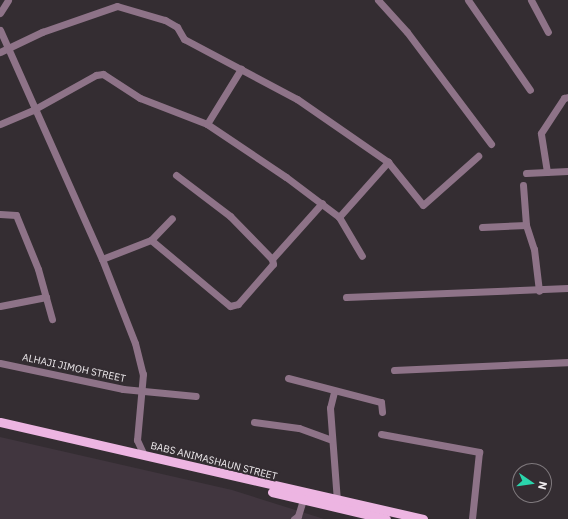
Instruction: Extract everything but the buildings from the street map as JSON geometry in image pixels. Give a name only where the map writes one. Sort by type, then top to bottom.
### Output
[{"type":"main road","name":"BABS ANIMASHAUN STREET","points":[[0,422],[34,432],[303,500],[337,504],[423,519]]},
{"type":"main road","name":"BABS ANIMASHAUN STREET","points":[[0,427],[34,432],[144,455],[337,504],[386,519]]},
{"type":"street","points":[[0,13],[8,0]]},
{"type":"street","points":[[378,0],[408,32],[491,144]]},
{"type":"street","points":[[468,0],[530,90]]},
{"type":"street","points":[[531,0],[548,32]]},
{"type":"street","points":[[0,52],[9,46],[117,6],[166,20],[177,27],[184,39],[297,99],[388,162],[423,204],[478,156]]},
{"type":"street","points":[[0,30],[9,46],[33,110],[102,259],[135,343],[145,391],[137,440],[144,455]]},
{"type":"street","points":[[207,124],[241,69]]},
{"type":"street","points":[[0,124],[33,110],[100,74],[140,98],[207,124],[322,203],[339,217],[362,256]]},
{"type":"street","points":[[547,172],[540,135],[567,96]]},
{"type":"street","points":[[339,217],[388,162]]},
{"type":"street","points":[[526,173],[568,172]]},
{"type":"street","points":[[151,240],[230,306],[238,304],[273,264],[272,259],[230,216],[176,175]]},
{"type":"street","points":[[523,186],[526,225],[534,249],[539,291]]},
{"type":"street","points":[[272,259],[322,203]]},
{"type":"street","points":[[0,214],[16,215],[46,297],[52,319]]},
{"type":"street","points":[[102,259],[151,240],[172,218]]},
{"type":"street","points":[[482,227],[526,225]]},
{"type":"street","points":[[346,297],[539,291],[568,288]]},
{"type":"street","points":[[0,306],[46,297]]},
{"type":"street","points":[[394,370],[568,362]]},
{"type":"street","name":"ALHAJI JIMOH STREET","points":[[0,363],[145,391],[196,396]]},
{"type":"street","points":[[288,378],[334,392],[381,402],[382,412]]},
{"type":"street","points":[[334,392],[330,408],[337,504]]},
{"type":"street","points":[[254,422],[299,428],[332,440]]},
{"type":"street","points":[[381,434],[479,452],[472,519]]},
{"type":"street","points":[[124,451],[137,440]]},
{"type":"street","points":[[294,519],[298,516],[303,500]]},
{"type":"shaded area","points":[[0,437],[232,490],[324,519],[0,519]]}]
